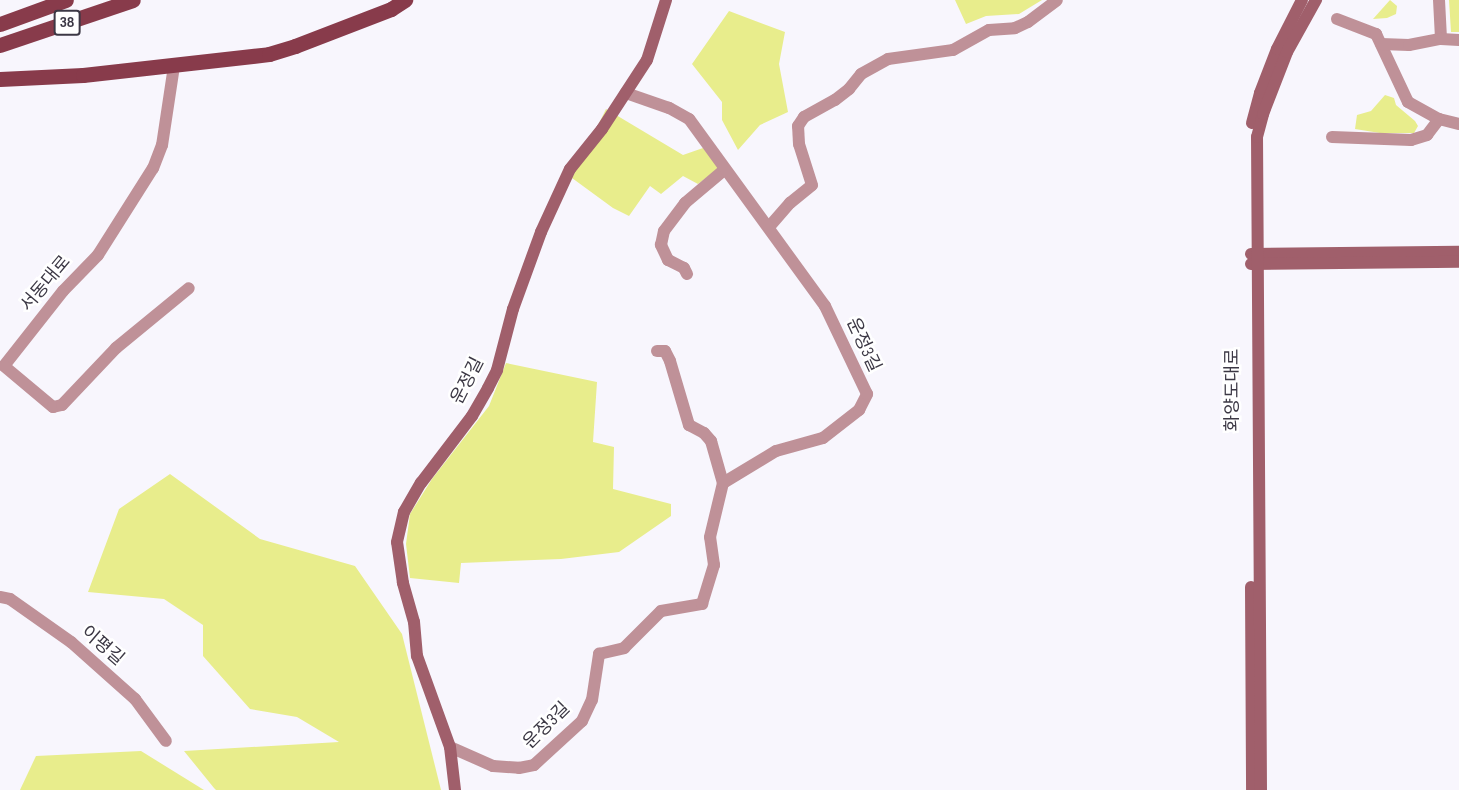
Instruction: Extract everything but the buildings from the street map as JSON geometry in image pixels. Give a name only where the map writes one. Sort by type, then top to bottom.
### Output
[{"type":"main road","name":"38","points":[[0,24],[66,0]]},
{"type":"main road","name":"38","points":[[0,45],[134,0]]},
{"type":"main road","points":[[0,79],[73,76],[269,54],[391,9],[405,0]]},
{"type":"street","name":"운정길","points":[[455,790],[450,747],[417,656],[414,622],[403,583],[397,542],[404,513],[421,483],[472,416],[488,388],[497,370],[513,309],[541,232],[570,169],[626,93],[647,60],[666,0]]},
{"type":"street","points":[[769,227],[790,203],[812,185],[800,144],[798,126],[804,117],[849,89],[861,74],[888,59],[953,50],[989,30],[1015,28],[1028,22],[1057,0]]},
{"type":"street","points":[[1439,0],[1441,39]]},
{"type":"street","name":"화양도대로","points":[[1252,790],[1254,259],[1257,137],[1263,114],[1287,52],[1311,1]]},
{"type":"street","points":[[1337,19],[1376,34],[1408,102],[1439,119],[1459,124]]},
{"type":"street","points":[[1381,44],[1409,45],[1441,39],[1459,40]]},
{"type":"street","name":"서동대로","points":[[174,66],[162,145],[153,168],[98,255],[63,291],[4,366],[53,407],[62,405],[116,348],[189,288]]},
{"type":"street","name":"운정3길","points":[[626,93],[669,108],[689,119],[825,306],[867,394],[859,410],[823,438],[776,451],[723,483]]},
{"type":"street","points":[[1332,137],[1411,140],[1427,135],[1439,119]]},
{"type":"street","points":[[687,274],[684,268],[668,260],[661,245],[664,231],[685,203],[724,170]]},
{"type":"street","points":[[1254,259],[1459,252]]},
{"type":"street","points":[[1254,259],[1459,262]]},
{"type":"street","name":"화양도대로","points":[[1254,259],[1261,790]]},
{"type":"street","name":"운정3길","points":[[450,747],[493,766],[519,768],[534,765],[582,721],[592,700],[599,654],[624,648],[661,611],[702,604],[714,565],[710,537],[723,483],[711,441],[704,433],[689,425],[670,361],[665,351],[657,351]]},
{"type":"street","name":"이평길","points":[[0,597],[10,599],[71,642],[135,699],[166,741]]},
{"type":"green space","points":[[955,0],[1042,0],[1019,14],[986,16],[966,24]]},
{"type":"green space","points":[[1390,0],[1397,6],[1396,14],[1387,18],[1373,19]]},
{"type":"green space","points":[[1449,0],[1459,0],[1459,32],[1451,32]]},
{"type":"green space","points":[[729,11],[785,32],[779,64],[788,112],[760,125],[738,150],[722,120],[722,102],[692,64]]},
{"type":"green space","points":[[1385,95],[1394,98],[1396,105],[1415,121],[1418,126],[1414,133],[1380,133],[1355,129],[1357,115],[1371,111]]},
{"type":"green space","points":[[606,109],[683,155],[703,148],[719,168],[698,184],[683,176],[661,194],[650,186],[629,216],[613,208],[572,178]]},
{"type":"green space","points":[[506,363],[597,382],[593,442],[614,447],[613,489],[671,504],[671,516],[619,552],[561,559],[461,563],[459,583],[410,578],[406,544],[410,514],[432,479],[489,406]]},
{"type":"green space","points":[[170,474],[260,539],[355,566],[402,634],[441,790],[216,790],[214,788],[184,751],[339,742],[297,717],[250,709],[203,656],[203,625],[164,599],[88,592],[119,509]]},
{"type":"green space","points":[[141,751],[204,790],[20,790],[36,756]]}]
